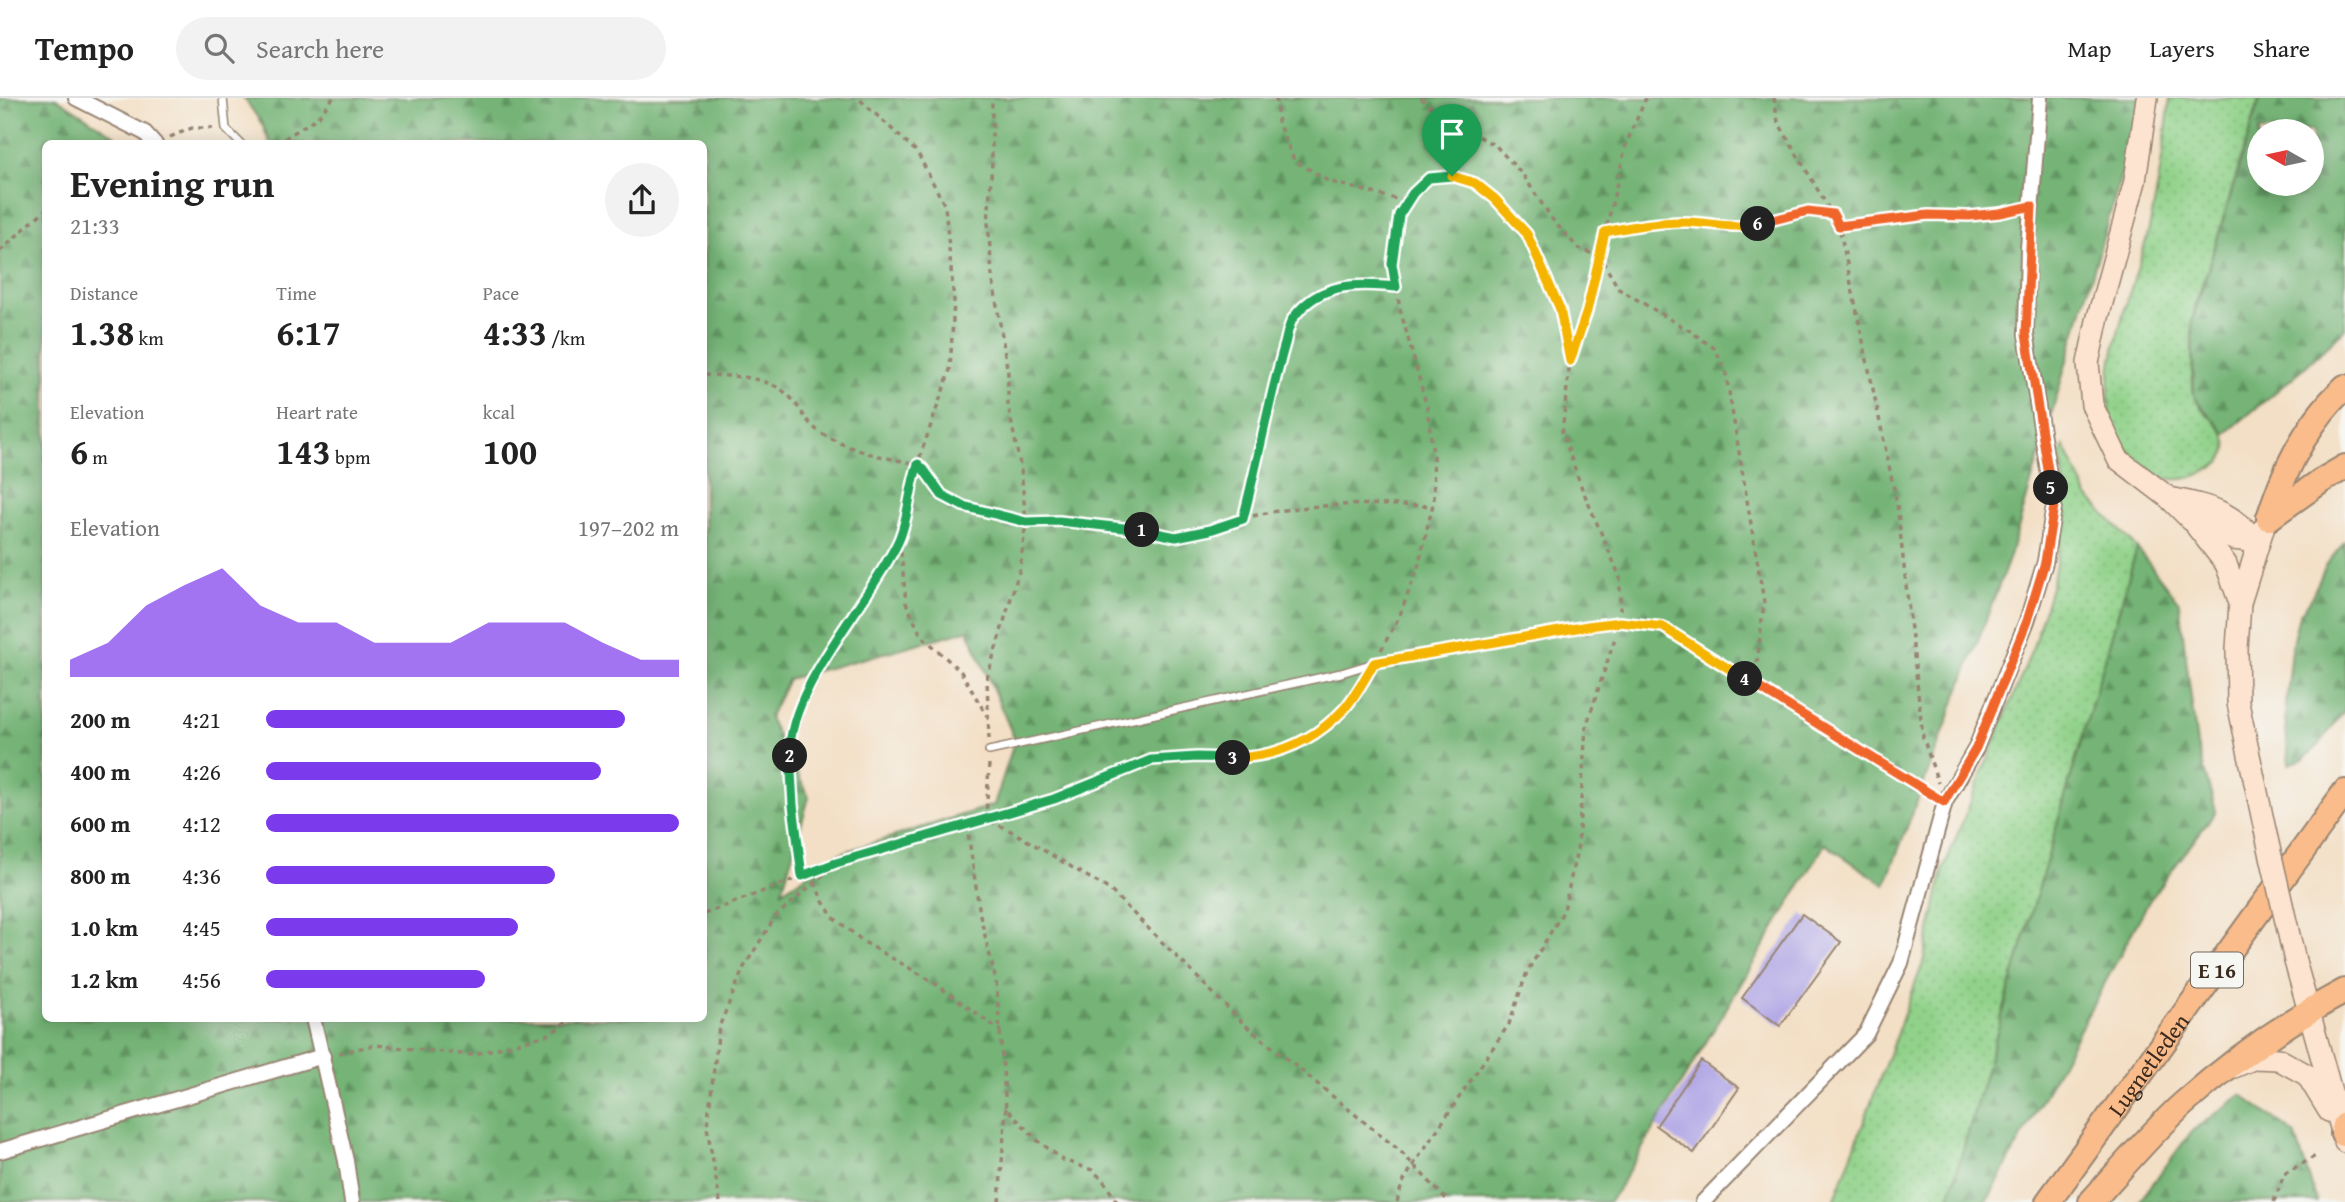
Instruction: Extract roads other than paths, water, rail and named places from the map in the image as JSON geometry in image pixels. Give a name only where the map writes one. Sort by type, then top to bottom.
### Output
[{"type":"highway","points":[[2269,518],[2281,481],[2305,434],[2345,387]]},
{"type":"highway","points":[[2269,518],[2345,467]]},
{"type":"highway","name":"Lugnetleden","points":[[2049,1202],[2345,792]]},
{"type":"highway","points":[[2091,1202],[2182,1106],[2246,1051],[2308,1010],[2345,991]]},
{"type":"main road","points":[[2147,98],[2135,181],[2088,363],[2092,405],[2118,459],[2169,498],[2191,520],[2226,564],[2240,603]]},
{"type":"main road","points":[[2169,498],[2203,505],[2229,515],[2240,522],[2259,542]]},
{"type":"main road","points":[[2269,518],[2240,603],[2238,703],[2295,961],[2344,1134]]},
{"type":"main road","points":[[2191,520],[2233,540],[2259,542]]},
{"type":"main road","points":[[2222,1072],[2255,1058],[2278,1059],[2307,1075],[2344,1134]]},
{"type":"street","points":[[76,98],[160,140]]},
{"type":"street","points":[[1703,1202],[1866,1034],[1901,963],[1944,802],[1976,748],[2027,621],[2045,562],[2054,506],[2026,334],[2040,98]]},
{"type":"street","points":[[314,1022],[346,1161],[352,1202]]},
{"type":"street","points":[[0,1151],[323,1056]]},
{"type":"lane","points":[[223,98],[226,128],[237,140]]},
{"type":"lane","points":[[989,751],[1328,676],[1374,663],[1620,622],[1663,627],[1944,802]]}]
